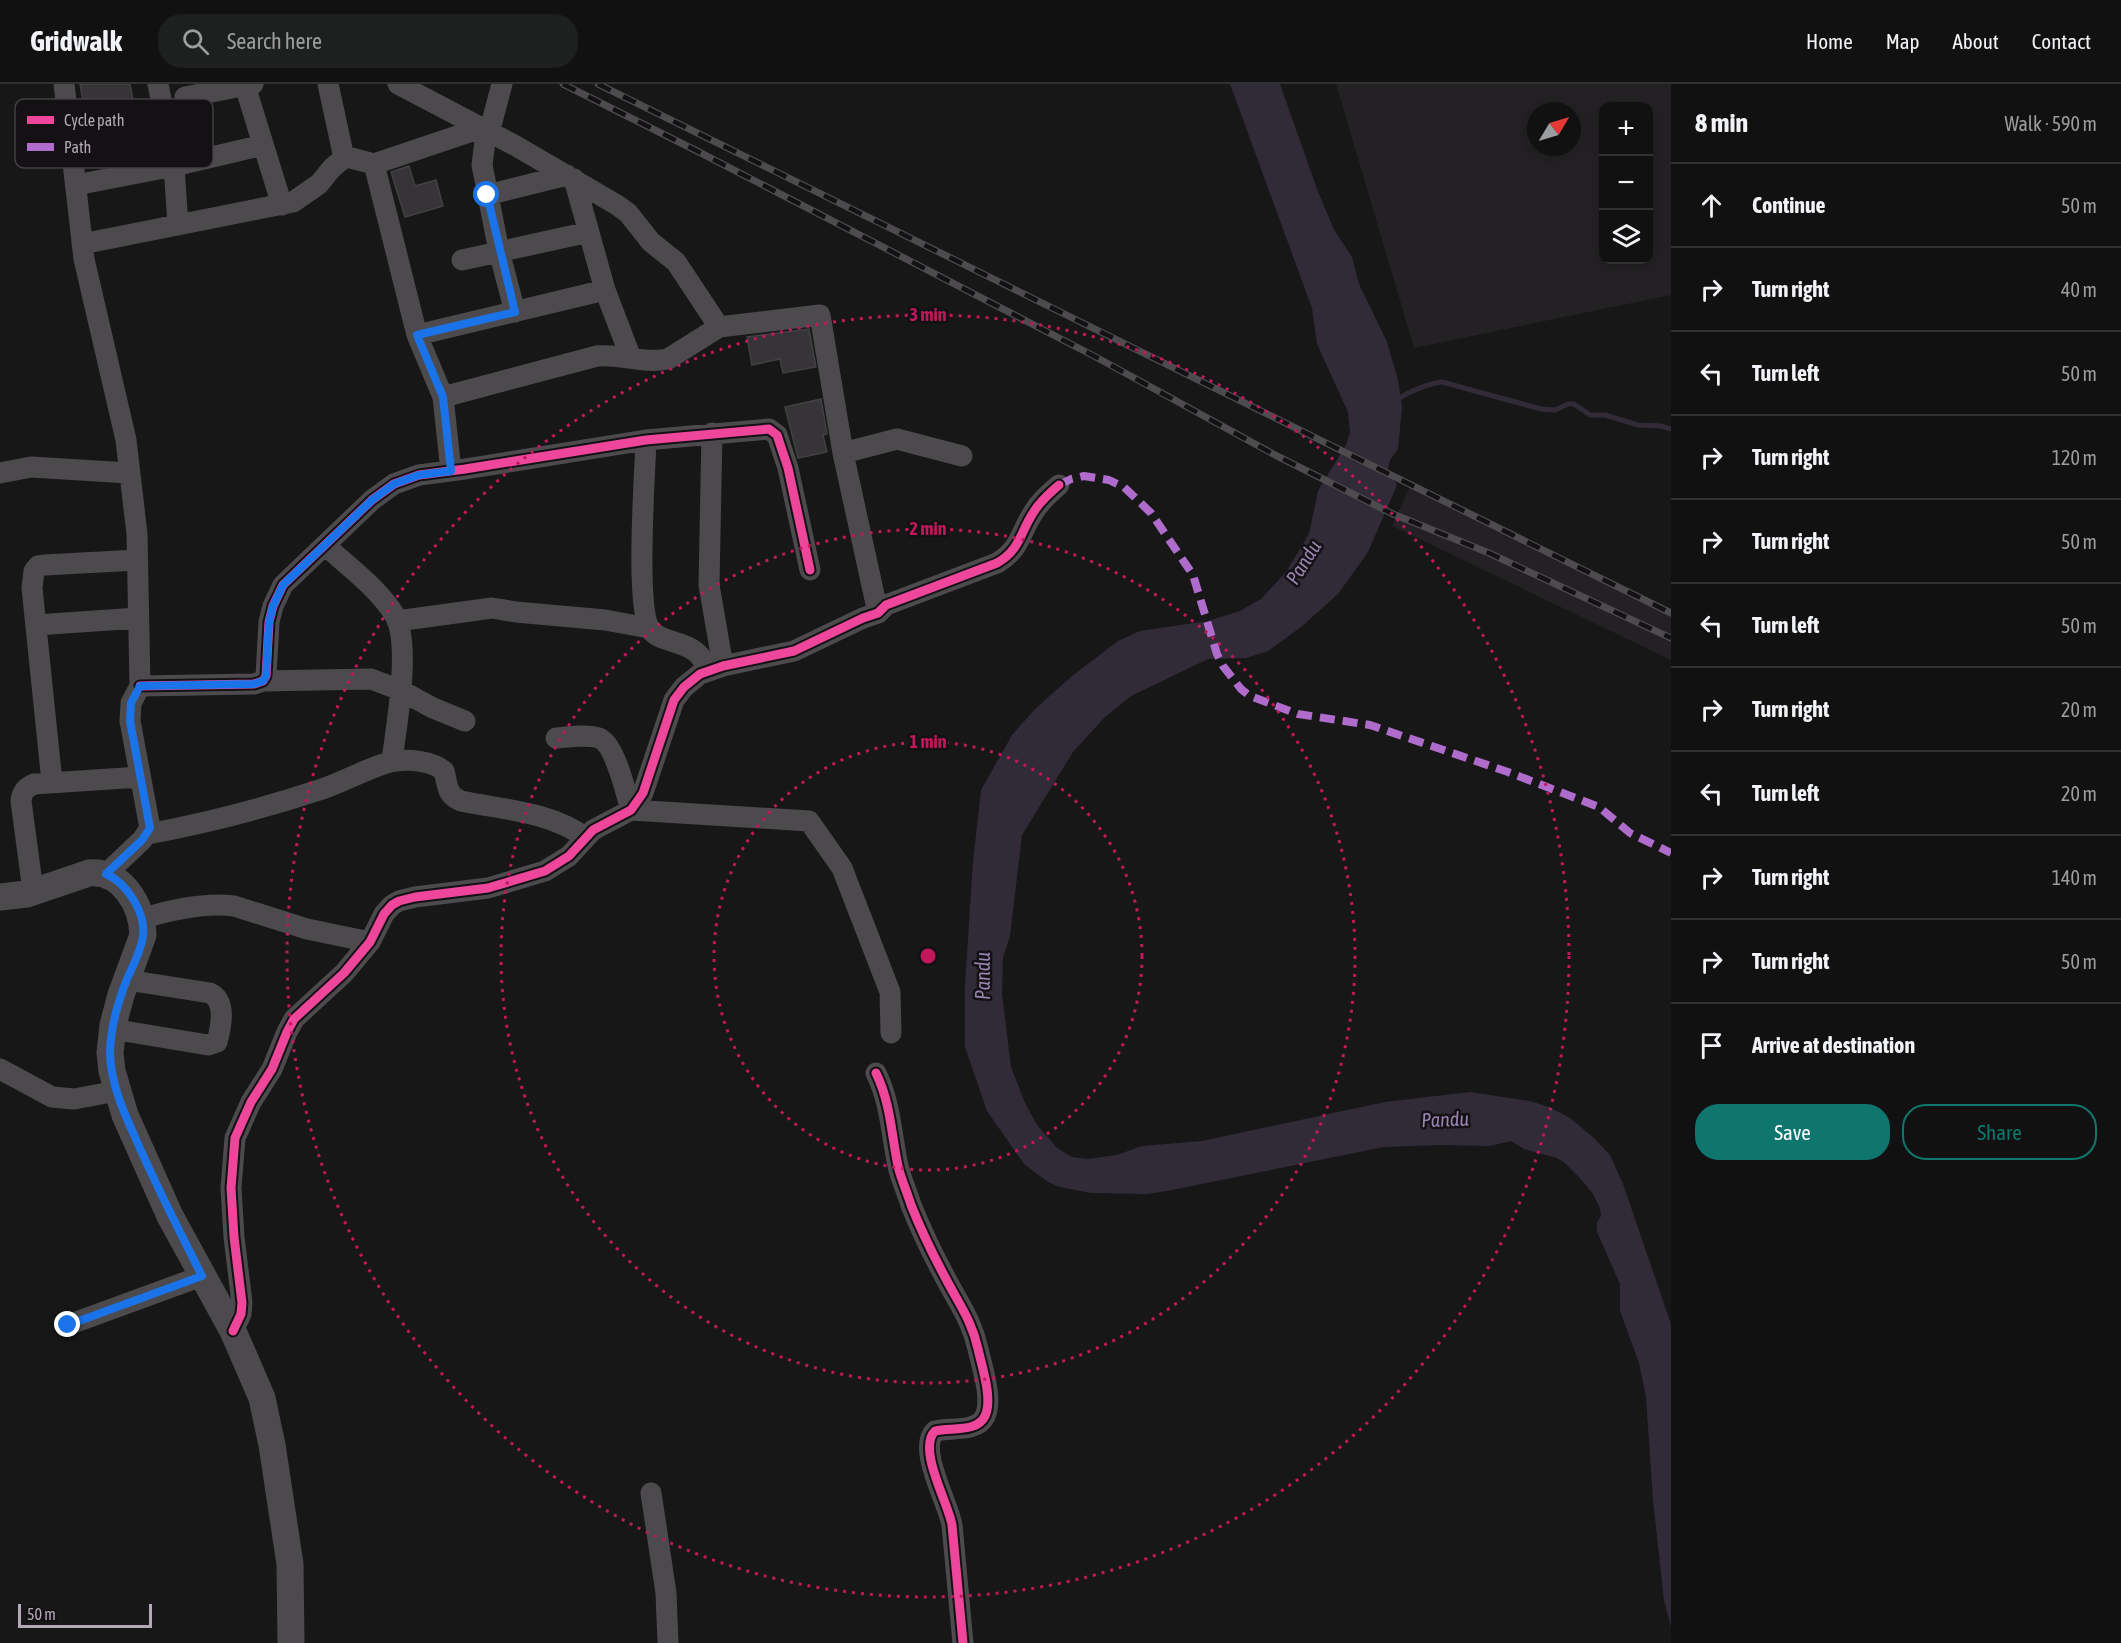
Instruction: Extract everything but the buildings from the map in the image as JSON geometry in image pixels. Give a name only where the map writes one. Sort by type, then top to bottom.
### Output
[{"type":"street","points":[[64,84],[66,99]]},
{"type":"street","points":[[158,84],[161,99]]},
{"type":"street","points":[[328,84],[344,159]]},
{"type":"street","points":[[398,84],[571,177],[627,213],[651,242],[676,262],[719,327]]},
{"type":"street","points":[[502,84],[485,130],[482,157],[499,252],[515,312]]},
{"type":"street","points":[[185,97],[249,85],[263,146],[282,205]]},
{"type":"street","points":[[82,244],[282,205],[301,198],[344,159],[351,158],[374,164],[485,130]]},
{"type":"street","points":[[213,157],[263,146]]},
{"type":"street","points":[[374,164],[417,335],[443,397],[451,471]]},
{"type":"street","points":[[74,168],[82,244],[92,298],[122,418],[137,534],[140,686],[131,703],[130,721],[150,828],[148,834],[106,874]]},
{"type":"street","points":[[76,184],[163,168]]},
{"type":"street","points":[[174,168],[178,225]]},
{"type":"street","points":[[487,195],[571,177]]},
{"type":"street","points":[[571,177],[605,290],[631,358]]},
{"type":"street","points":[[462,260],[589,232]]},
{"type":"street","points":[[417,335],[605,290]]},
{"type":"street","points":[[443,397],[597,356],[611,355],[660,361],[668,359],[719,327],[820,315],[843,453],[878,613]]},
{"type":"street","points":[[263,681],[266,676],[269,622],[283,585],[372,500],[394,484],[419,475],[646,440],[769,429],[777,435],[788,468],[810,570]]},
{"type":"street","points":[[712,434],[709,585],[715,668]]},
{"type":"street","points":[[646,440],[642,580],[649,628]]},
{"type":"street","points":[[843,453],[897,440],[962,456]]},
{"type":"street","points":[[0,473],[31,467],[129,473]]},
{"type":"street","points":[[631,810],[643,793],[674,700],[684,687],[715,668],[794,651],[862,618],[878,613],[886,605],[1006,557],[1015,549],[1039,503],[1059,485]]},
{"type":"street","points":[[324,545],[378,595],[397,621],[402,643],[400,690],[392,761]]},
{"type":"street","points":[[52,782],[36,625],[32,577],[34,571],[38,566],[137,560]]},
{"type":"street","points":[[397,621],[492,608],[605,620],[649,628],[658,636],[682,643],[692,649],[715,668]]},
{"type":"street","points":[[36,625],[138,618]]},
{"type":"street","points":[[140,686],[372,679],[465,721]]},
{"type":"street","points":[[556,738],[590,736],[603,740],[609,746],[613,756],[631,810]]},
{"type":"street","points":[[148,834],[216,819],[322,789],[392,761],[405,760],[439,767],[444,771],[450,794],[461,801],[542,816],[563,823],[585,837]]},
{"type":"street","points":[[33,891],[21,801],[22,793],[27,787],[52,782],[141,777]]},
{"type":"street","points":[[232,1331],[241,1314],[242,1303],[231,1188],[235,1138],[239,1125],[272,1069],[294,1019],[344,973],[370,942],[384,914],[399,901],[482,889],[534,875],[557,865],[569,856],[585,837],[601,824],[631,810],[809,821],[842,868],[890,992],[891,1033]]},
{"type":"street","points":[[0,897],[16,896],[89,873],[106,874],[114,877],[128,892],[141,918],[142,943],[127,980],[112,1029],[110,1053],[112,1071],[129,1124],[166,1206],[232,1331],[262,1398],[272,1445],[290,1564],[291,1643]]},
{"type":"street","points":[[141,918],[180,909],[234,906],[307,929],[370,942]]},
{"type":"street","points":[[112,1029],[208,1045],[217,1042],[221,1005],[217,997],[210,993],[127,980]]},
{"type":"street","points":[[0,1069],[52,1097],[74,1099],[117,1091]]},
{"type":"street","points":[[876,1073],[885,1092],[898,1167],[920,1226],[975,1334],[987,1386],[987,1410],[981,1422],[972,1427],[935,1431],[931,1435],[929,1444],[932,1465],[952,1525],[963,1643]]},
{"type":"street","points":[[68,1325],[202,1276]]},
{"type":"street","points":[[651,1493],[666,1593],[668,1643]]},
{"type":"shaded area","points":[[1336,84],[1671,84],[1671,295],[1414,348]]},
{"type":"shaded area","points":[[1412,482],[1671,612],[1671,660],[1392,526]]},
{"type":"water","name":"Pandu","points":[[1230,84],[1280,84],[1334,230],[1352,257],[1359,284],[1387,342],[1398,380],[1402,407],[1398,449],[1390,460],[1388,469],[1397,485],[1368,552],[1338,594],[1301,627],[1268,651],[1246,658],[1208,659],[1131,696],[1104,718],[1073,752],[1022,835],[1010,936],[1003,957],[1002,994],[1011,1067],[1025,1103],[1037,1125],[1057,1148],[1072,1157],[1087,1159],[1117,1155],[1142,1146],[1202,1141],[1385,1102],[1470,1092],[1530,1101],[1549,1107],[1570,1118],[1594,1138],[1610,1155],[1623,1184],[1671,1324],[1671,1627],[1664,1600],[1653,1500],[1646,1397],[1639,1363],[1620,1311],[1620,1284],[1597,1232],[1597,1222],[1601,1216],[1600,1208],[1593,1194],[1565,1163],[1557,1158],[1524,1149],[1511,1141],[1490,1146],[1384,1147],[1167,1191],[1147,1194],[1091,1193],[1060,1187],[1048,1182],[1024,1164],[987,1111],[965,1047],[965,985],[973,861],[981,790],[1012,735],[1035,709],[1072,676],[1118,641],[1140,631],[1208,621],[1240,611],[1261,599],[1286,572],[1309,534],[1318,491],[1346,445],[1350,432],[1348,412],[1317,344],[1312,308]]},
{"type":"waterway","points":[[1396,400],[1418,388],[1442,382],[1541,409],[1555,410],[1568,404],[1574,404],[1590,415],[1605,415],[1638,425],[1671,429]]},
{"type":"railway","points":[[563,84],[1094,356],[1275,455],[1393,514],[1489,553],[1671,638]]},
{"type":"railway","points":[[598,84],[1671,613]]},
{"type":"marked path","points":[[1059,485],[1084,476],[1109,480],[1124,487],[1151,513],[1193,575],[1217,654],[1223,666],[1241,689],[1250,696],[1298,714],[1370,725],[1508,772],[1599,807],[1630,833],[1671,853]]},
{"type":"cycle path","points":[[140,686],[254,684],[263,681],[266,676],[269,622],[273,606],[283,585],[372,500],[394,484],[419,475],[646,440],[769,429],[777,435],[788,468],[810,570]]},
{"type":"cycle path","points":[[233,1331],[241,1314],[242,1303],[231,1188],[235,1138],[251,1102],[272,1069],[294,1019],[344,973],[370,942],[384,914],[392,905],[415,897],[488,888],[545,871],[569,856],[593,830],[631,810],[643,793],[674,700],[684,687],[700,674],[723,666],[794,651],[878,613],[886,605],[997,563],[1015,547],[1036,509],[1059,485]]},
{"type":"cycle path","points":[[876,1073],[888,1107],[899,1171],[911,1205],[932,1252],[969,1321],[986,1383],[987,1409],[981,1421],[970,1427],[935,1431],[930,1439],[931,1463],[952,1525],[963,1643]]},
{"type":"route","points":[[68,1325],[202,1276],[141,1153],[125,1114],[112,1071],[110,1053],[113,1025],[142,943],[143,926],[128,892],[114,877],[106,874],[148,834],[150,828],[130,721],[131,703],[140,686],[254,684],[263,681],[266,676],[269,622],[283,585],[372,500],[394,484],[419,475],[451,471],[443,397],[417,335],[515,312],[487,195]]}]
